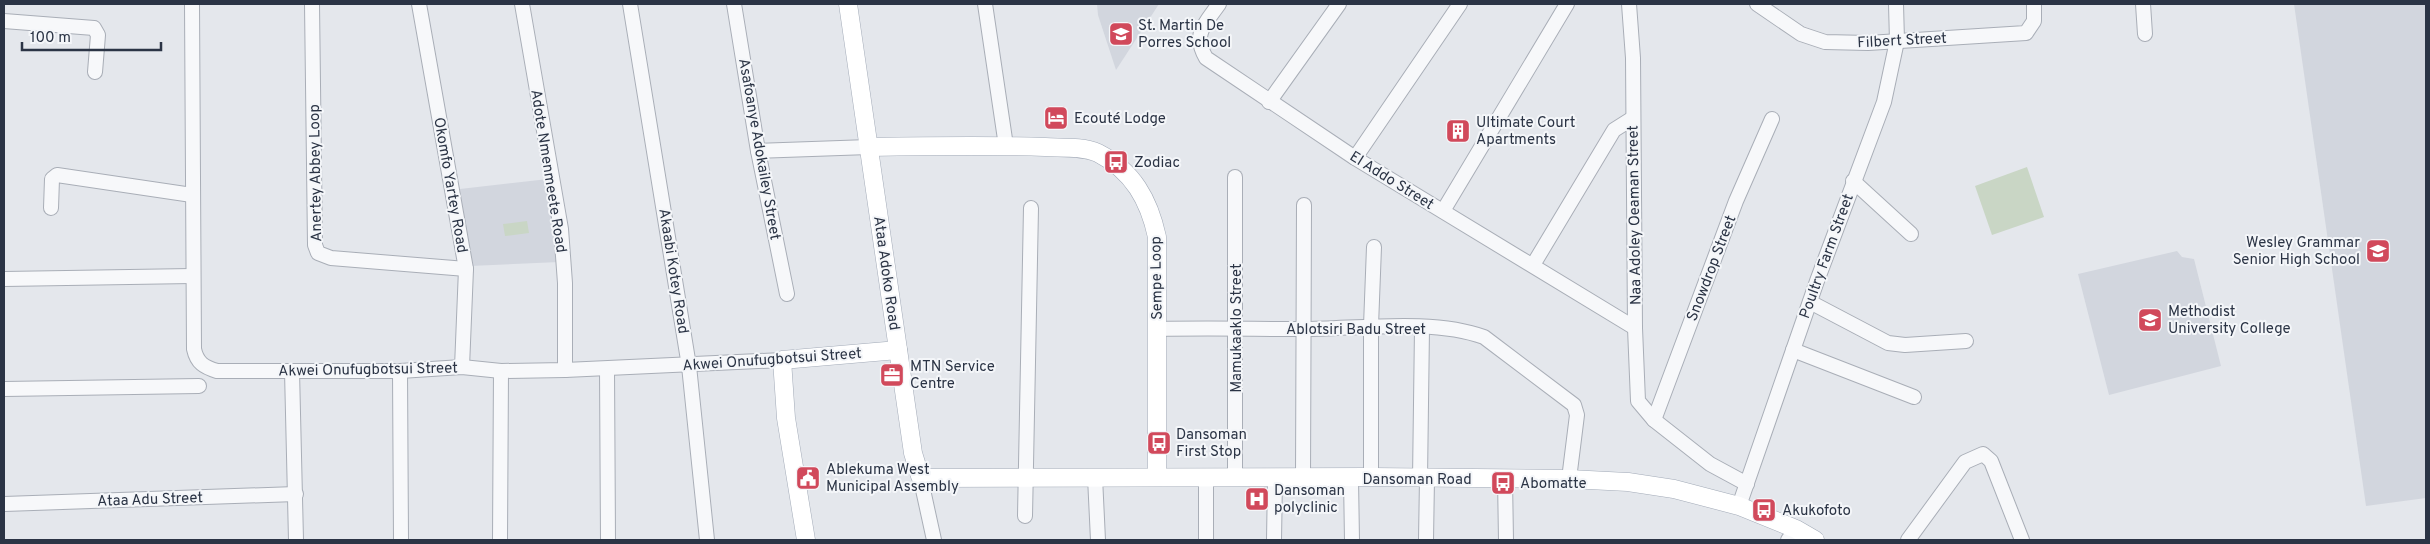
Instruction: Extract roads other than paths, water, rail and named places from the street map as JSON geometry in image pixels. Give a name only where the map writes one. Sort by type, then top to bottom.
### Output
[{"type":"main road","name":"Ataa Adoko Road","points":[[848,4],[912,453],[920,476]]},
{"type":"main road","name":"Sempe Loop","points":[[869,147],[1006,146],[1080,149],[1097,153],[1118,167],[1138,187],[1147,201],[1157,237],[1157,476]]},
{"type":"main road","name":"Akwei Onufugbotsui Street","points":[[782,360],[898,350]]},
{"type":"main road","points":[[782,360],[786,418],[806,540]]},
{"type":"main road","name":"Dansoman Road","points":[[920,476],[926,478],[1157,476],[1275,479],[1351,479],[1371,477],[1569,479],[1658,486],[1739,506],[1792,535],[1815,540]]},
{"type":"street","name":"Akwei Onufugbotsui Street","points":[[192,4],[192,276],[194,349],[199,363],[217,371],[400,371],[462,367],[501,371],[689,366],[782,360]]},
{"type":"street","name":"Anertey Abbey Loop","points":[[312,4],[315,245],[318,253],[332,258],[466,269]]},
{"type":"street","name":"Okomfo Yartey Road","points":[[419,4],[466,269],[462,367]]},
{"type":"street","name":"Adote Nmenmeete Road","points":[[522,4],[561,230],[565,283],[565,370]]},
{"type":"street","name":"Akaabi Kotey Road","points":[[630,4],[689,366],[707,540]]},
{"type":"street","name":"Asafoanye Adokailey Street","points":[[734,4],[758,151],[787,294]]},
{"type":"street","points":[[985,4],[1006,146]]},
{"type":"street","name":"El Addo Street","points":[[1219,4],[1200,30],[1202,50],[1206,58],[1355,158],[1635,328]]},
{"type":"street","points":[[1269,102],[1339,4]]},
{"type":"street","points":[[1355,158],[1460,4]]},
{"type":"street","points":[[1443,211],[1567,4]]},
{"type":"street","name":"Naa Adoley Oeaman Street","points":[[1629,4],[1633,58],[1636,393],[1643,408],[1654,420],[1710,464],[1747,484]]},
{"type":"street","name":"Filbert Street","points":[[1757,4],[1770,8],[1801,34],[1825,42],[1897,41],[2026,33],[2034,21],[2034,4]]},
{"type":"street","name":"Poultry Farm Street","points":[[1739,506],[1853,181],[1884,102],[1897,41],[1896,4]]},
{"type":"street","points":[[2143,4],[2145,34]]},
{"type":"street","points":[[4,21],[91,26],[98,35],[95,72]]},
{"type":"street","points":[[1533,265],[1614,130],[1633,118]]},
{"type":"street","name":"Snowdrop Street","points":[[1654,420],[1736,201],[1772,119]]},
{"type":"street","points":[[758,151],[869,147]]},
{"type":"street","points":[[51,208],[52,180],[57,175],[192,195]]},
{"type":"street","name":"Mamukaaklo Street","points":[[1235,178],[1235,478]]},
{"type":"street","points":[[1853,181],[1911,234]]},
{"type":"street","points":[[1303,479],[1304,205]]},
{"type":"street","points":[[1025,516],[1031,208]]},
{"type":"street","points":[[1371,477],[1371,326],[1374,247]]},
{"type":"street","points":[[4,278],[192,276]]},
{"type":"street","points":[[1810,302],[1888,342],[1905,345],[1966,342]]},
{"type":"street","name":"Ablotsiri Badu Street","points":[[1158,328],[1236,327],[1303,329],[1371,326],[1468,331],[1484,337],[1574,405],[1577,415],[1569,479]]},
{"type":"street","points":[[1422,328],[1426,540]]},
{"type":"street","points":[[1793,350],[1914,397]]},
{"type":"street","points":[[607,369],[608,540]]},
{"type":"street","points":[[292,371],[296,540]]},
{"type":"street","points":[[400,371],[401,540]]},
{"type":"street","points":[[500,540],[501,371]]},
{"type":"street","points":[[4,389],[199,386]]},
{"type":"street","points":[[1908,540],[1965,462],[1983,454],[1991,461],[2022,540]]},
{"type":"street","name":"Ataa Adoko Road","points":[[920,476],[934,540]]},
{"type":"street","points":[[1095,477],[1098,540]]},
{"type":"street","points":[[1206,478],[1206,540]]},
{"type":"street","points":[[1274,540],[1275,479]]},
{"type":"street","points":[[1351,479],[1352,540]]},
{"type":"street","points":[[1505,479],[1506,540]]},
{"type":"street","name":"Ataa Adu Street","points":[[4,504],[296,494]]},
{"type":"place","name":"St. Martin De Porres School","points":[[1121,34]]},
{"type":"place","name":"Ecouté Lodge","points":[[1056,118]]},
{"type":"place","name":"Ultimate Court Apartments","points":[[1458,131]]},
{"type":"place","name":"Zodiac","points":[[1116,162]]},
{"type":"place","name":"Wesley Grammar Senior High School","points":[[2378,251]]},
{"type":"place","name":"Methodist University College","points":[[2150,320]]},
{"type":"place","name":"MTN Service Centre","points":[[892,375]]},
{"type":"place","name":"Dansoman First Stop","points":[[1159,443]]},
{"type":"place","name":"Ablekuma West Municipal Assembly","points":[[808,478]]},
{"type":"place","name":"Abomatte","points":[[1503,483]]},
{"type":"place","name":"Dansoman polyclinic","points":[[1257,499]]},
{"type":"place","name":"Akukofoto","points":[[1764,510]]}]
